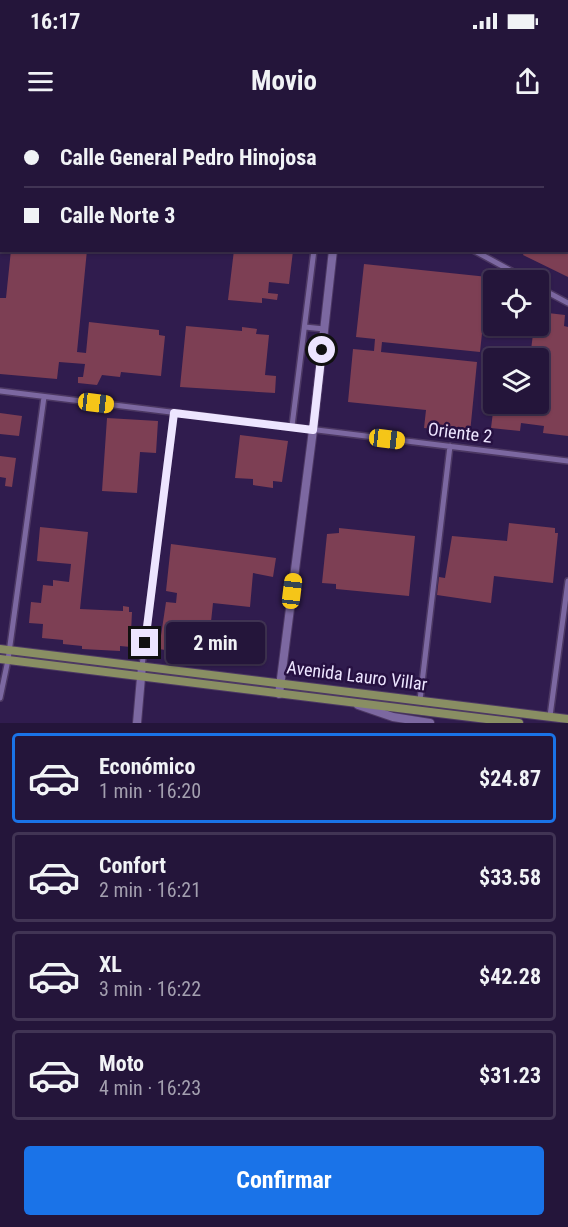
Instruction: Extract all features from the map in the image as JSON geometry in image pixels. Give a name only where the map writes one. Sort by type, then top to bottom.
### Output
[{"type":"main road","name":"Avenida Lauro Villar","points":[[5,649],[420,700],[550,720],[568,718]]},
{"type":"main road","name":"Avenida Lauro Villar","points":[[4,660],[519,723]]},
{"type":"street","points":[[292,426],[314,252]]},
{"type":"street","points":[[279,694],[313,430],[333,252]]},
{"type":"street","points":[[477,252],[510,270]]},
{"type":"street","points":[[549,292],[568,303]]},
{"type":"street","points":[[305,327],[324,329]]},
{"type":"street","name":"Oriente 2","points":[[0,392],[568,461]]},
{"type":"street","points":[[0,698],[5,649],[44,397]]},
{"type":"street","points":[[137,723],[174,413]]},
{"type":"street","points":[[420,700],[450,447]]},
{"type":"street","points":[[550,720],[568,581]]},
{"type":"street","points":[[351,702],[393,717],[430,723]]},
{"type":"building","points":[[11,252],[87,252],[77,352],[86,353],[89,322],[159,330],[159,335],[165,336],[161,376],[121,372],[120,377],[102,375],[97,385],[78,383],[78,377],[83,377],[85,364],[59,362],[57,379],[0,374],[0,298],[6,298]]},
{"type":"building","points":[[234,252],[293,252],[289,284],[269,282],[268,293],[278,294],[277,300],[262,298],[262,303],[228,300]]},
{"type":"building","points":[[524,252],[568,252],[568,277],[523,255]]},
{"type":"building","points":[[364,264],[483,276],[483,324],[480,352],[382,342],[381,352],[477,362],[470,433],[424,428],[426,410],[348,402],[353,349],[374,351],[375,339],[356,337]]},
{"type":"building","points":[[549,313],[565,315],[564,326],[568,327],[568,436],[543,433],[544,426],[521,423],[520,431],[491,428],[493,414],[549,414],[549,348],[531,348],[533,336],[549,336]]},
{"type":"building","points":[[186,326],[242,331],[242,327],[257,329],[256,334],[269,335],[265,375],[276,376],[275,393],[180,387]]},
{"type":"building","points":[[0,413],[22,416],[19,436],[0,434]]},
{"type":"building","points":[[107,418],[158,421],[156,453],[140,452],[137,493],[102,491]]},
{"type":"building","points":[[240,435],[288,441],[282,482],[273,481],[273,488],[253,485],[253,479],[235,478]]},
{"type":"building","points":[[0,456],[16,458],[12,487],[5,486],[6,478],[0,477]]},
{"type":"building","points":[[509,523],[555,528],[555,533],[558,533],[553,583],[494,576],[491,603],[437,595],[439,577],[445,578],[452,536],[507,541]]},
{"type":"building","points":[[40,527],[88,532],[80,609],[123,611],[123,606],[129,607],[129,612],[132,612],[131,632],[139,632],[139,639],[131,639],[131,647],[120,646],[120,651],[82,649],[82,646],[63,644],[63,640],[42,638],[43,624],[29,623],[31,602],[41,603],[43,585],[53,586],[53,580],[69,582],[71,564],[37,561]]},
{"type":"building","points":[[339,528],[415,536],[409,596],[336,589],[336,584],[322,583],[327,534],[339,533]]},
{"type":"building","points":[[171,544],[276,558],[273,577],[253,573],[250,607],[213,603],[208,650],[201,649],[201,656],[159,649],[166,602],[176,603],[177,593],[166,591]]},
{"type":"route","points":[[145,643],[174,413],[313,430],[322,350]]}]
